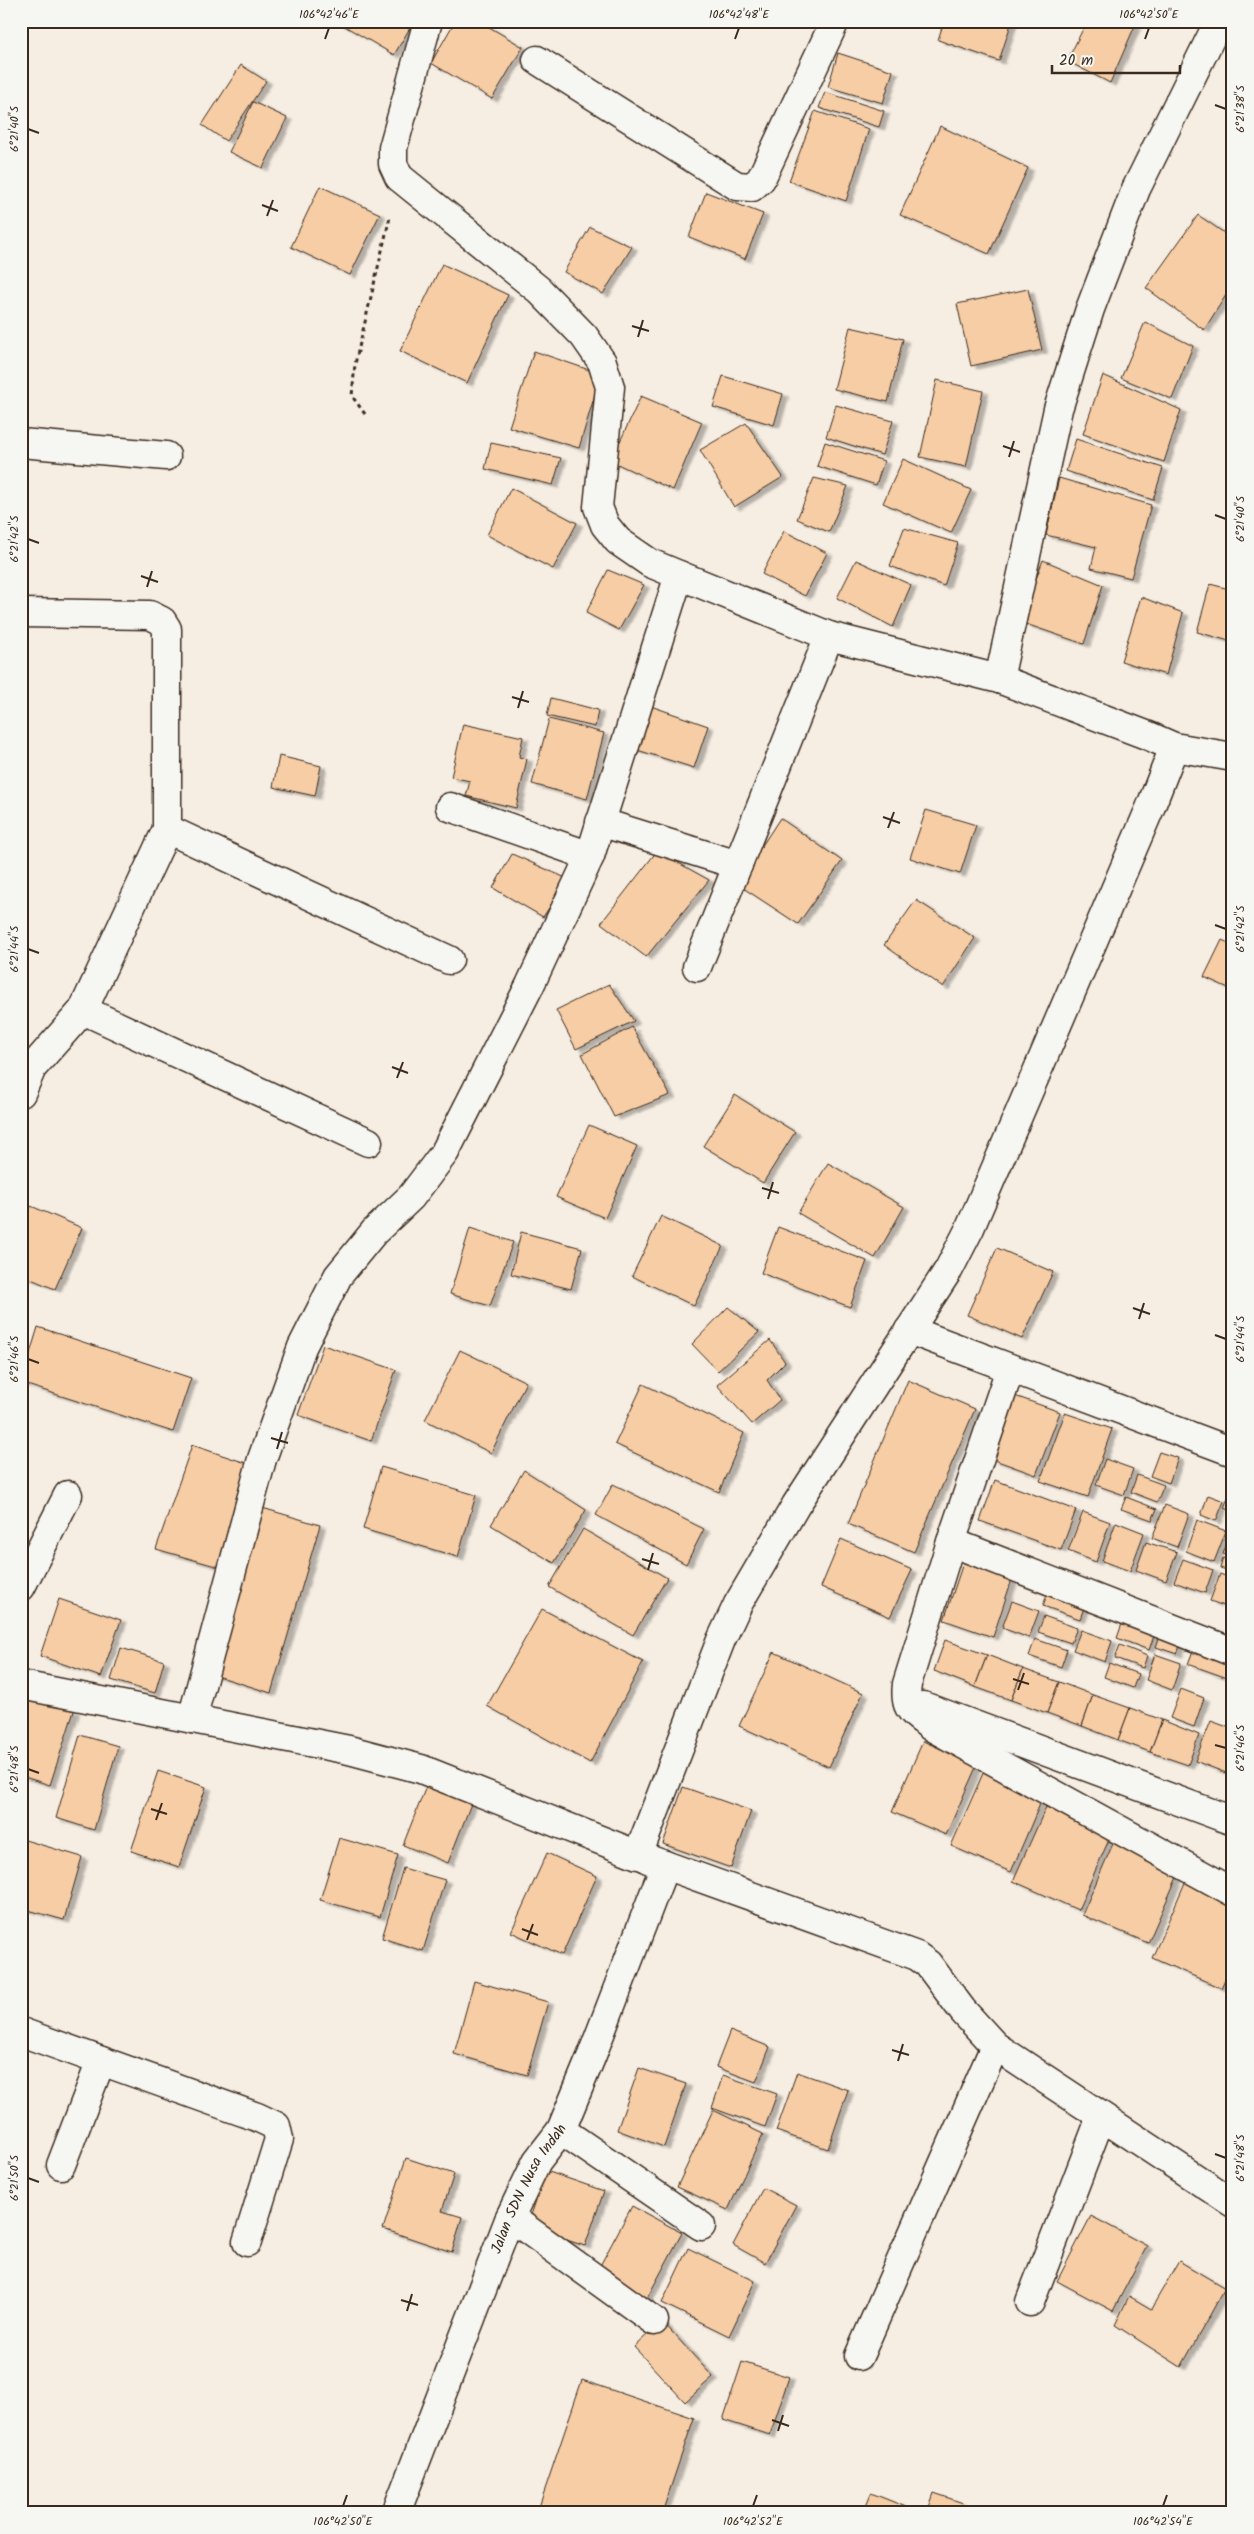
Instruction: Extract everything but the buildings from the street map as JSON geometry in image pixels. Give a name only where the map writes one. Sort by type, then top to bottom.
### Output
[{"type":"street","points":[[428,21],[393,148],[393,164],[399,177],[539,290],[584,336],[602,362],[610,387],[598,507],[605,525],[618,541],[650,562],[829,636],[999,679],[1174,747],[1233,757]]},
{"type":"street","points":[[537,60],[737,186],[752,187],[761,179],[836,21]]},
{"type":"street","points":[[999,679],[1058,410],[1090,309],[1136,189],[1218,21]]},
{"type":"street","points":[[21,443],[166,456]]},
{"type":"street","points":[[192,1718],[262,1459],[302,1347],[338,1276],[374,1232],[411,1197],[444,1152],[522,1002],[590,856],[679,575]]},
{"type":"street","points":[[21,613],[150,615],[162,621],[167,629],[167,829],[82,1010],[25,1075]]},
{"type":"street","points":[[697,967],[829,636]]},
{"type":"street","points":[[638,1855],[721,1640],[738,1604],[796,1506],[949,1269],[970,1228],[1151,806],[1174,747]]},
{"type":"street","points":[[450,807],[590,856]]},
{"type":"street","points":[[600,822],[738,865]]},
{"type":"street","points":[[167,829],[449,960]]},
{"type":"street","points":[[82,1010],[368,1142]]},
{"type":"street","points":[[909,1330],[1233,1452]]},
{"type":"street","points":[[1010,1369],[951,1542],[906,1684],[905,1700],[909,1710],[930,1726],[1233,1892]]},
{"type":"street","points":[[21,1587],[68,1495]]},
{"type":"street","points":[[951,1542],[1233,1652]]},
{"type":"street","points":[[21,1685],[349,1750],[421,1769],[638,1855],[917,1956],[928,1964],[962,2011],[995,2046],[1233,2203]]},
{"type":"street","points":[[905,1700],[1233,1821]]},
{"type":"street","name":"Jalan SDN Nusa Indah","points":[[396,2513],[510,2217],[537,2161],[561,2130],[665,1865]]},
{"type":"street","points":[[21,2032],[257,2116],[276,2126],[280,2140],[247,2242]]},
{"type":"street","points":[[859,2356],[995,2046]]},
{"type":"street","points":[[62,2165],[101,2061]]},
{"type":"street","points":[[1030,2302],[1101,2117]]},
{"type":"street","points":[[561,2130],[701,2226]]},
{"type":"street","points":[[510,2217],[654,2321]]},
{"type":"path","points":[[365,414],[352,396],[354,364],[399,177]]}]
